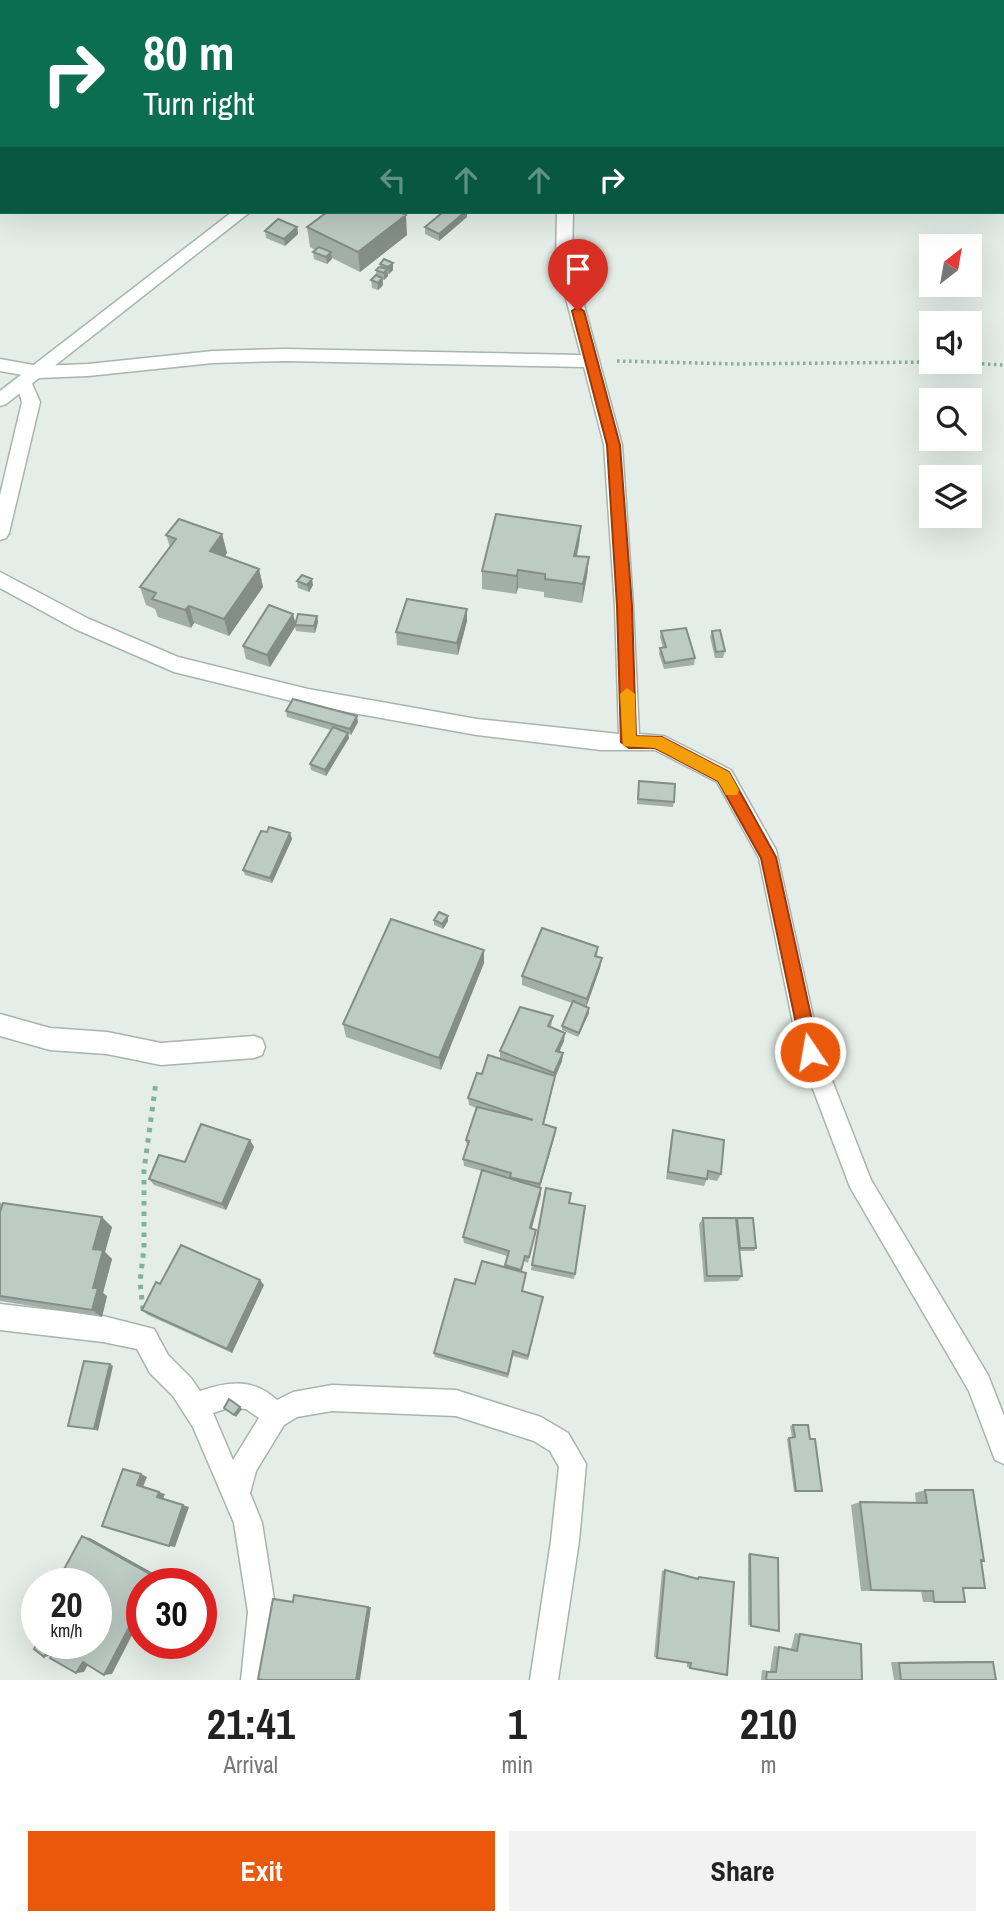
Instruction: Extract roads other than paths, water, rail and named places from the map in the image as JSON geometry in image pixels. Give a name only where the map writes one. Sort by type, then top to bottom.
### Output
[{"type":"street","points":[[0,400],[239,214]]},
{"type":"street","points":[[565,214],[564,261],[613,445],[625,606],[629,742]]},
{"type":"street","points":[[0,365],[39,372],[88,370],[213,357],[285,355],[591,360]]},
{"type":"street","points":[[0,533],[31,402],[24,383]]},
{"type":"street","points":[[0,579],[82,624],[174,664],[308,697],[477,727],[601,742],[657,742],[724,776],[768,857],[810,1052],[862,1187],[979,1384],[1004,1451]]},
{"type":"street","points":[[0,1024],[50,1039],[107,1043],[161,1054],[254,1047]]},
{"type":"street","points":[[0,1317],[103,1329],[145,1338],[159,1364],[182,1387],[203,1419],[218,1459],[237,1493],[248,1523],[262,1612],[255,1680]]},
{"type":"street","points":[[195,1406],[231,1393],[252,1397],[275,1416]]},
{"type":"street","points":[[237,1493],[244,1466],[275,1416],[293,1405],[331,1398],[456,1403],[541,1430],[559,1443],[573,1464],[564,1555],[544,1680]]}]
